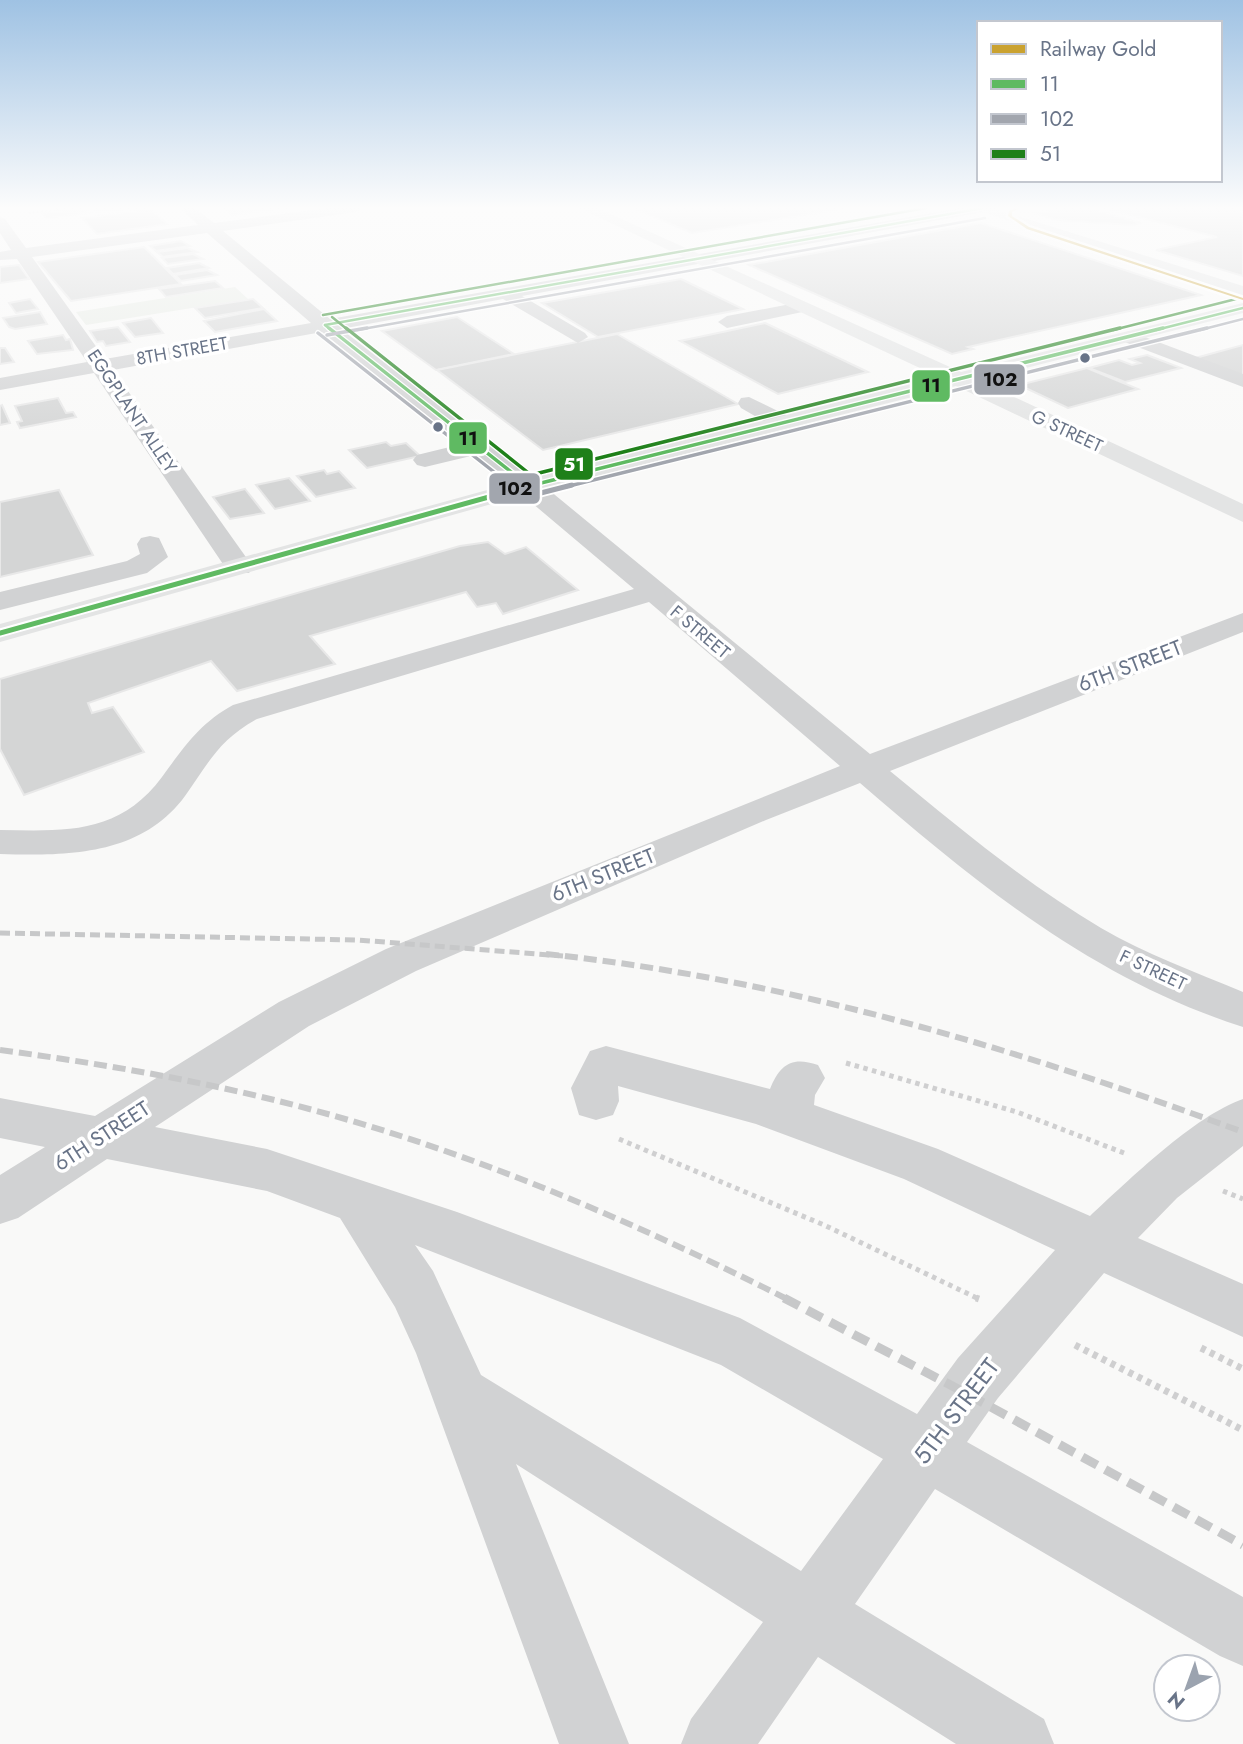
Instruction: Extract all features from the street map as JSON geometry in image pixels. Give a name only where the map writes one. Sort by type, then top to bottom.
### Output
[{"type":"main road","name":"G STREET","points":[[763,289],[1243,514]]},
{"type":"main road","points":[[0,634],[529,486],[1243,308]]},
{"type":"street","name":"EGGPLANT ALLEY","points":[[48,289],[239,567]]},
{"type":"street","name":"F STREET","points":[[283,289],[529,486],[978,864],[1087,938],[1154,972],[1243,1010]]},
{"type":"street","points":[[428,289],[484,313]]},
{"type":"street","name":"8TH STREET","points":[[0,384],[525,289]]},
{"type":"street","points":[[505,293],[578,337],[546,344]]},
{"type":"street","points":[[727,321],[801,307]]},
{"type":"street","points":[[1129,337],[1243,381]]},
{"type":"street","points":[[749,403],[782,422]]},
{"type":"street","points":[[425,460],[480,447]]},
{"type":"street","points":[[0,601],[137,567],[154,557],[150,544]]},
{"type":"street","points":[[0,842],[74,843],[130,826],[161,803],[207,736],[222,723],[245,712],[653,592]]},
{"type":"street","name":"6TH STREET","points":[[0,1202],[293,1014],[401,960],[753,812],[1243,622]]},
{"type":"street","points":[[596,1101],[594,1088],[606,1064],[796,1097],[922,1164],[1243,1311]]},
{"type":"street","points":[[0,1118],[267,1171],[457,1236],[740,1345],[1243,1633]]},
{"type":"street","name":"5TH STREET","points":[[716,1744],[978,1378],[1070,1271],[1159,1183],[1243,1119]]},
{"type":"street","points":[[358,1202],[414,1289],[461,1396],[594,1744]]},
{"type":"street","points":[[461,1396],[1019,1744]]},
{"type":"path","points":[[796,1097],[784,1073],[791,1063],[806,1059],[843,1062],[1017,1112],[1134,1156]]},
{"type":"path","points":[[596,1101],[578,1096],[577,1109],[599,1131],[824,1225],[985,1302]]},
{"type":"path","points":[[1220,1190],[1243,1199]]},
{"type":"path","points":[[1072,1344],[1243,1430]]},
{"type":"path","points":[[1198,1347],[1243,1369]]},
{"type":"shaded area","points":[[220,289],[238,289],[248,299],[86,325],[76,312]]},
{"type":"building","points":[[61,289],[146,289],[71,301]]},
{"type":"building","points":[[159,289],[214,289],[166,297]]},
{"type":"building","points":[[621,289],[702,289],[743,309],[598,337],[542,303]]},
{"type":"building","points":[[805,289],[1184,289],[1201,295],[968,347],[973,349],[952,354]]},
{"type":"building","points":[[30,299],[38,309],[16,313],[9,303]]},
{"type":"building","points":[[253,299],[263,308],[205,318],[195,308]]},
{"type":"building","points":[[264,309],[277,321],[215,332],[204,321]]},
{"type":"building","points":[[40,312],[47,324],[15,329],[9,327],[3,318]]},
{"type":"building","points":[[457,317],[514,354],[436,370],[382,331]]},
{"type":"building","points":[[151,318],[163,333],[135,337],[123,323]]},
{"type":"building","points":[[765,323],[868,372],[778,394],[680,341]]},
{"type":"building","points":[[118,327],[130,342],[106,346],[103,341],[97,342],[90,331]]},
{"type":"building","points":[[617,334],[738,404],[543,450],[437,370]]},
{"type":"building","points":[[63,335],[66,340],[70,339],[73,350],[37,354],[28,341]]},
{"type":"building","points":[[1243,345],[1243,380],[1188,360]]},
{"type":"building","points":[[0,348],[5,348],[14,362],[0,364]]},
{"type":"building","points":[[1147,355],[1181,368],[1125,382],[1089,368],[1119,360],[1132,365],[1140,363],[1130,359]]},
{"type":"building","points":[[1087,368],[1138,389],[1068,408],[1019,385]]},
{"type":"building","points":[[58,398],[66,413],[73,412],[76,417],[20,428],[17,422],[22,421],[15,406]]},
{"type":"building","points":[[2,405],[10,423],[0,425],[0,406]]},
{"type":"building","points":[[386,442],[391,446],[406,443],[420,456],[367,468],[349,450]]},
{"type":"building","points":[[324,470],[327,474],[339,471],[355,488],[316,497],[297,476]]},
{"type":"building","points":[[289,478],[310,501],[275,509],[256,485]]},
{"type":"building","points":[[245,489],[264,513],[230,519],[213,497]]},
{"type":"building","points":[[59,490],[93,555],[0,577],[0,502]]},
{"type":"building","points":[[488,542],[505,554],[526,547],[578,590],[503,614],[496,603],[477,607],[466,592],[310,636],[335,664],[237,691],[211,661],[88,703],[92,713],[113,707],[144,752],[24,795],[0,749],[0,679],[460,546]]},
{"type":"railway","points":[[0,933],[358,940],[561,956]]},
{"type":"railway","points":[[546,954],[561,956]]},
{"type":"railway","points":[[561,956],[636,965],[725,981],[900,1021],[1073,1073],[1243,1132]]},
{"type":"railway","points":[[0,1050],[89,1063],[221,1088],[309,1109],[408,1138],[574,1200],[787,1299]]},
{"type":"railway","points":[[784,1298],[958,1389],[1243,1545]]},
{"type":"rail line","name":"Gold","points":[[1214,289],[1243,299]]},
{"type":"transit line","name":"51","points":[[323,315],[467,289]]},
{"type":"transit line","name":"11","points":[[325,325],[525,289]]},
{"type":"transit line","name":"102","points":[[327,335],[584,289]]},
{"type":"transit line","name":"51","points":[[332,317],[531,475],[1240,298]]},
{"type":"transit line","name":"11","points":[[0,633],[529,486],[1243,308]]},
{"type":"transit line","name":"102","points":[[318,333],[522,494],[529,496],[1243,319]]},
{"type":"transit line","name":"11","points":[[325,325],[529,486]]}]
